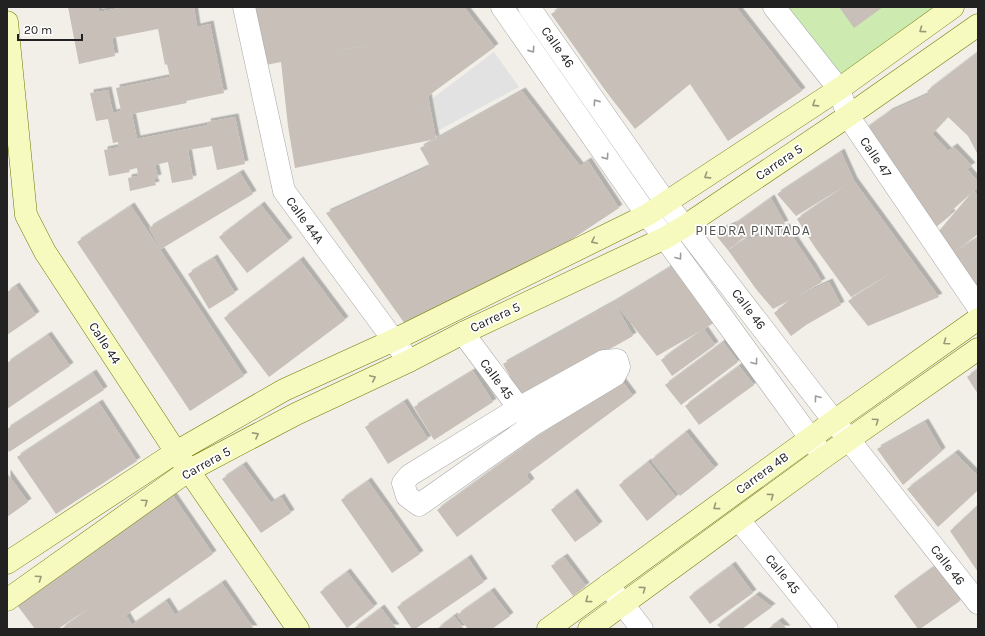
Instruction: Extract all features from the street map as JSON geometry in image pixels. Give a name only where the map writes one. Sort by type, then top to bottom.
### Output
[{"type":"street","name":"Calle 44A","points":[[244,7],[284,191],[410,361]]},
{"type":"street","name":"Calle 46","points":[[529,7],[666,203],[834,421],[978,604]]},
{"type":"street","name":"Calle 47","points":[[774,7],[838,89],[848,116],[978,308]]},
{"type":"street","name":"Carrera 5","points":[[7,563],[176,452],[284,390],[394,340],[647,215],[838,89],[953,7]]},
{"type":"street","name":"Calle 46","points":[[512,11],[647,215],[824,457]]},
{"type":"street","name":"Calle 44","points":[[7,22],[26,215],[45,252],[188,471],[298,629]]},
{"type":"street","name":"Carrera 5","points":[[7,600],[188,471],[296,414],[410,361],[463,333],[665,238],[848,116],[978,25]]},
{"type":"street","name":"Carrera 4B","points":[[548,629],[834,421],[978,319]]},
{"type":"street","name":"Calle 45","points":[[463,333],[519,408],[534,424]]},
{"type":"street","name":"Carrera 4B","points":[[589,629],[824,457],[978,349]]},
{"type":"street","points":[[617,360],[619,367],[615,375],[534,424],[419,505],[407,496],[403,483],[410,474],[519,408],[604,361],[617,360]]},
{"type":"street","name":"Calle 45","points":[[739,520],[827,629]]},
{"type":"street","points":[[608,585],[642,629]]},
{"type":"green space","points":[[774,7],[953,7],[839,89]]},
{"type":"shaded area","points":[[494,52],[519,87],[439,130],[433,98]]},
{"type":"building","points":[[68,7],[98,7],[99,12],[124,7],[194,7],[197,27],[210,24],[224,93],[186,101],[187,103],[132,114],[137,139],[208,125],[207,122],[235,117],[245,164],[217,170],[212,146],[188,150],[193,179],[172,183],[168,162],[155,165],[158,178],[154,179],[156,185],[130,191],[128,178],[138,176],[137,168],[129,170],[130,172],[109,176],[104,150],[119,147],[118,142],[113,143],[108,119],[96,121],[90,93],[108,90],[113,113],[121,111],[116,88],[170,77],[167,64],[165,65],[158,29],[112,38],[115,56],[79,64]]},
{"type":"building","points":[[252,7],[464,7],[495,47],[428,96],[436,139],[295,168],[288,126],[281,62],[261,66]],"holes":[[[379,43],[333,52],[350,48]]]},
{"type":"building","points":[[562,7],[736,7],[802,91],[728,141],[690,84],[635,129],[605,90],[551,14]]},
{"type":"building","points":[[839,7],[883,7],[854,28]]},
{"type":"building","points":[[978,52],[978,155],[968,136],[948,117],[932,134],[948,151],[954,147],[972,166],[967,169],[978,182],[978,187],[950,212],[952,214],[936,227],[864,130],[889,112],[929,94],[936,100],[927,91]]},
{"type":"building","points":[[522,91],[580,166],[588,161],[619,208],[554,251],[410,331],[326,213],[430,166],[420,148]]},
{"type":"building","points":[[841,152],[854,181],[939,297],[868,326],[848,301],[897,269],[851,297],[814,246],[797,219],[848,184],[796,216],[777,194]]},
{"type":"building","points":[[240,173],[253,194],[161,249],[149,228]]},
{"type":"building","points":[[973,191],[978,194],[978,234],[956,251],[978,238],[978,289],[939,231]]},
{"type":"building","points":[[771,198],[785,224],[742,239],[728,250],[714,233],[735,224]]},
{"type":"building","points":[[261,205],[289,241],[247,273],[219,237]]},
{"type":"building","points":[[131,206],[244,376],[190,411],[77,242]]},
{"type":"building","points":[[786,227],[822,282],[794,298],[829,282],[841,305],[806,325],[791,336],[774,313],[790,300],[773,309],[756,289],[728,250],[745,240]]},
{"type":"building","points":[[214,258],[235,293],[209,309],[188,274]]},
{"type":"building","points":[[300,260],[345,320],[269,377],[224,318]]},
{"type":"building","points":[[671,267],[715,322],[704,329],[715,345],[672,376],[661,360],[702,330],[657,356],[614,302]]},
{"type":"building","points":[[16,286],[36,315],[7,335],[7,292]]},
{"type":"building","points":[[614,302],[633,336],[522,398],[503,364]]},
{"type":"building","points":[[48,335],[70,366],[7,409],[7,363]]},
{"type":"building","points":[[723,342],[738,362],[681,405],[665,385]]},
{"type":"building","points":[[739,366],[754,385],[699,425],[685,406]]},
{"type":"building","points":[[978,369],[978,394],[967,377]]},
{"type":"building","points":[[473,371],[493,402],[434,440],[414,407]]},
{"type":"building","points":[[93,373],[104,390],[9,452],[7,448],[7,429]]},
{"type":"building","points":[[619,377],[633,396],[526,475],[531,482],[457,537],[437,510]]},
{"type":"building","points":[[404,402],[428,439],[388,464],[365,427]]},
{"type":"building","points":[[99,403],[137,461],[56,514],[17,457]]},
{"type":"building","points":[[925,422],[942,451],[903,485],[877,449]]},
{"type":"building","points":[[686,432],[715,468],[680,496],[651,460]]},
{"type":"building","points":[[955,453],[978,476],[978,490],[938,527],[907,489]]},
{"type":"building","points":[[648,462],[676,497],[647,521],[619,485]]},
{"type":"building","points":[[243,465],[271,503],[281,497],[291,513],[261,533],[222,479]]},
{"type":"building","points":[[7,473],[28,502],[7,517]]},
{"type":"building","points":[[368,481],[420,554],[392,573],[341,500]]},
{"type":"building","points":[[574,492],[599,525],[575,542],[551,510]]},
{"type":"building","points":[[173,496],[213,554],[126,615],[132,625],[166,601],[175,615],[222,583],[254,629],[61,629],[95,604],[58,629],[35,629],[17,605]]},
{"type":"building","points":[[978,505],[978,572],[950,531]]},
{"type":"building","points":[[564,557],[586,586],[573,596],[551,566]]},
{"type":"building","points":[[468,558],[484,582],[415,629],[412,629],[397,607]]},
{"type":"building","points":[[732,565],[753,593],[710,624],[689,597]]},
{"type":"building","points":[[935,566],[960,601],[918,629],[894,596]]},
{"type":"building","points":[[347,572],[374,607],[347,628],[320,592]]},
{"type":"building","points":[[491,591],[510,616],[492,629],[468,629],[457,615]]},
{"type":"building","points":[[756,595],[772,607],[742,629],[722,629],[717,625]]},
{"type":"building","points":[[381,608],[396,628],[353,629]]},
{"type":"building","points":[[454,616],[464,629],[437,629]]},
{"type":"building","points":[[779,621],[787,629],[768,629]]},
{"type":"district","name":"PIEDRA PINTADA","points":[[753,230]]}]
